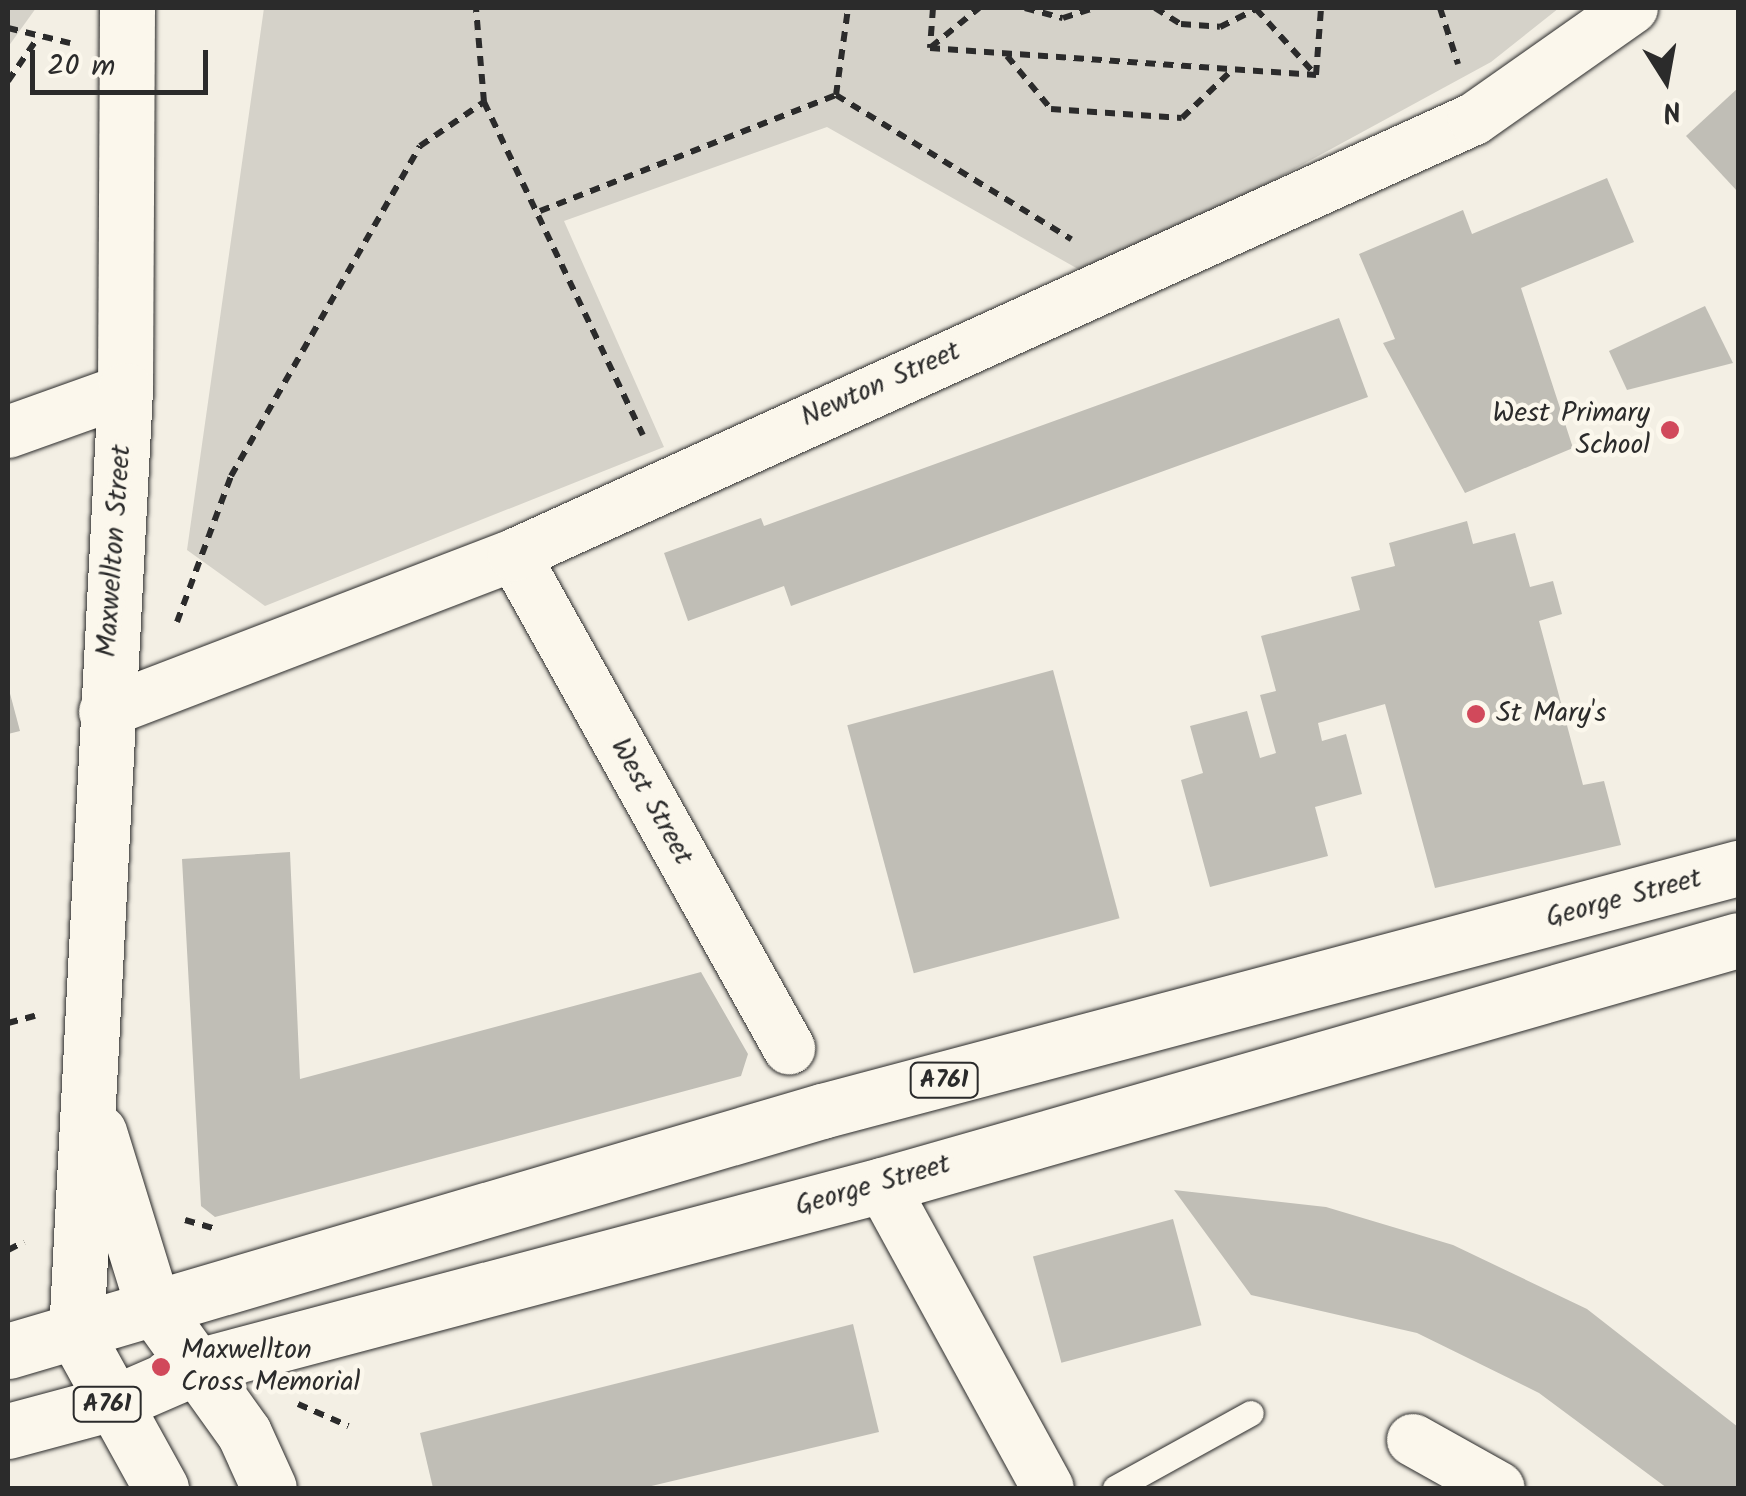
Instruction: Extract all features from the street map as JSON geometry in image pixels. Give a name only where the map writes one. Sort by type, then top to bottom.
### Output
[{"type":"main road","name":"Maxwellton Street","points":[[76,1334],[88,1096],[129,700],[124,28]]},
{"type":"main road","name":"George Street","points":[[8,1351],[822,1111],[1738,868]]},
{"type":"main road","name":"George Street","points":[[8,1430],[116,1402],[201,1365],[882,1185],[1738,940]]},
{"type":"main road","name":"Maxwellton Street","points":[[88,1096],[153,1306],[201,1365],[269,1488]]},
{"type":"main road","points":[[76,1334],[161,1488]]},
{"type":"street","name":"Newton Street","points":[[129,700],[514,555],[664,481],[1131,276],[1474,119],[1632,8]]},
{"type":"street","points":[[8,432],[125,390]]},
{"type":"street","name":"West Street","points":[[514,555],[788,1048]]},
{"type":"street","points":[[882,1185],[1048,1488]]},
{"type":"street","points":[[1412,1440],[1499,1488]]},
{"type":"lane","points":[[1115,1488],[1251,1414]]},
{"type":"path","points":[[476,8],[484,102],[540,211],[664,481]]},
{"type":"path","points":[[836,95],[848,8]]},
{"type":"path","points":[[930,48],[934,8]]},
{"type":"path","points":[[930,48],[979,8]]},
{"type":"path","points":[[1024,8],[1063,18],[1094,8]]},
{"type":"path","points":[[1155,8],[1180,24],[1220,27],[1256,8],[1316,74]]},
{"type":"path","points":[[1316,74],[1321,8]]},
{"type":"path","points":[[8,28],[36,40],[124,28]]},
{"type":"path","points":[[8,81],[36,40]]},
{"type":"path","points":[[930,48],[1316,74]]},
{"type":"path","points":[[1007,56],[1050,109],[1182,118],[1231,71]]},
{"type":"path","points":[[540,211],[836,95]]},
{"type":"path","points":[[836,95],[1131,276]]},
{"type":"path","points":[[129,700],[231,476],[420,146],[484,102]]},
{"type":"path","points":[[298,1404],[348,1426]]},
{"type":"shaded area","points":[[8,8],[36,8],[8,47]]},
{"type":"shaded area","points":[[264,8],[1559,8],[1491,62],[1094,278],[827,127],[564,221],[664,447],[265,606],[187,550]]},
{"type":"building","points":[[1738,88],[1738,192],[1686,136]]},
{"type":"building","points":[[1607,178],[1634,242],[1521,288],[1573,448],[1465,493],[1383,343],[1395,339],[1359,254],[1463,210],[1472,234]]},
{"type":"building","points":[[1705,306],[1733,363],[1627,390],[1609,351]]},
{"type":"building","points":[[1339,318],[1368,397],[791,606],[784,586],[688,621],[664,553],[761,518],[764,526]]},
{"type":"building","name":"St Mary's","points":[[1467,521],[1473,544],[1515,533],[1530,587],[1553,581],[1562,614],[1539,621],[1583,785],[1604,781],[1621,845],[1435,888],[1385,704],[1318,723],[1322,741],[1346,734],[1362,794],[1315,807],[1328,856],[1210,887],[1181,780],[1203,773],[1190,726],[1247,711],[1260,758],[1276,753],[1260,695],[1276,691],[1261,636],[1360,610],[1351,577],[1395,566],[1389,543]]},
{"type":"building","points":[[1053,670],[1120,918],[914,973],[847,725]]},
{"type":"building","points":[[8,686],[20,731],[8,734]]},
{"type":"building","points":[[290,852],[300,1079],[701,972],[748,1054],[741,1076],[215,1217],[201,1206],[182,859]]},
{"type":"building","points":[[1174,1190],[1326,1207],[1453,1245],[1587,1309],[1738,1427],[1738,1488],[1667,1488],[1539,1393],[1417,1333],[1251,1295]]},
{"type":"building","points":[[1173,1219],[1201,1325],[1061,1363],[1033,1257]]},
{"type":"building","points":[[853,1324],[879,1432],[643,1488],[433,1488],[420,1433]]},
{"type":"place","name":"West Primary School","points":[[1670,430]]},
{"type":"place","name":"St Mary's","points":[[1476,714]]},
{"type":"place","name":"Maxwellton Cross Memorial","points":[[161,1367]]}]
